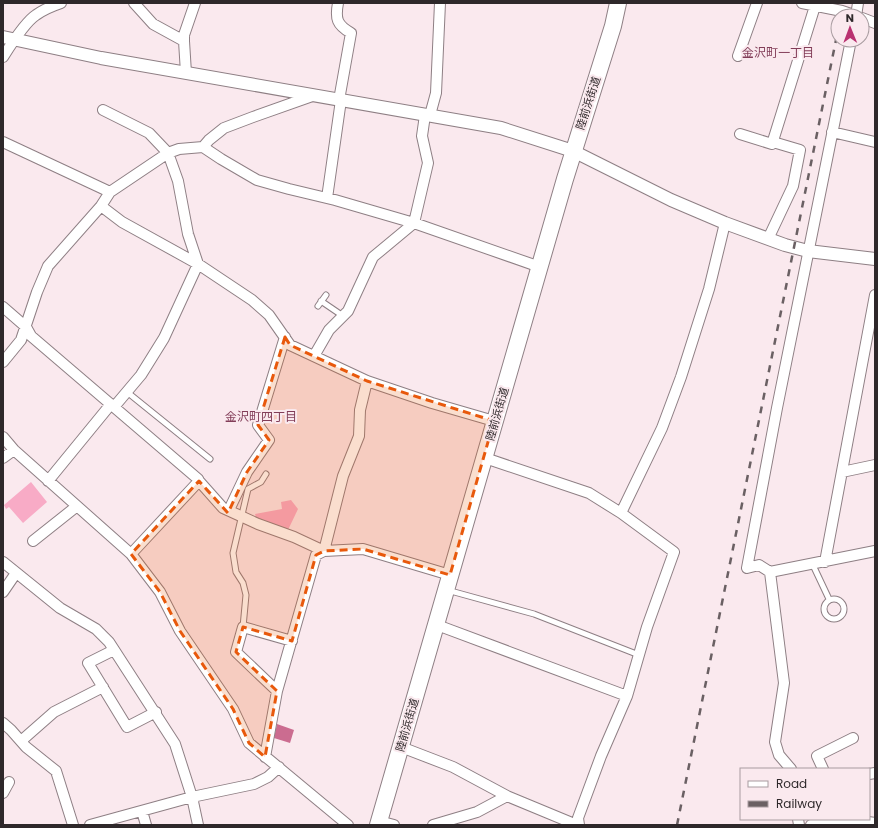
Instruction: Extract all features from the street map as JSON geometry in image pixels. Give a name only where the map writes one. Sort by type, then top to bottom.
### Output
[{"type":"highway","name":"陸前浜街道","points":[[384,824],[401,747],[448,582],[573,151],[613,26],[618,3]]},
{"type":"street","points":[[3,57],[15,39],[34,16],[47,8],[61,3]]},
{"type":"street","points":[[134,3],[153,24],[184,41]]},
{"type":"street","points":[[186,73],[184,34],[195,3]]},
{"type":"street","points":[[327,198],[350,33],[341,28],[336,16],[338,3]]},
{"type":"street","points":[[314,356],[329,330],[348,311],[373,257],[414,223],[428,163],[422,136],[436,93],[440,3]]},
{"type":"street","points":[[613,26],[625,3]]},
{"type":"street","points":[[738,56],[757,3]]},
{"type":"street","points":[[802,3],[830,8]]},
{"type":"street","points":[[773,142],[815,6]]},
{"type":"street","points":[[3,37],[101,58],[501,128],[573,151],[672,200],[725,223],[785,246],[808,251],[875,260]]},
{"type":"street","points":[[849,48],[808,251],[747,568],[759,565],[770,572],[875,551]]},
{"type":"street","points":[[203,147],[224,128],[315,95]]},
{"type":"street","points":[[48,481],[112,406],[127,392],[141,375],[164,338],[198,264],[188,234],[178,181],[168,153],[149,133],[103,110]]},
{"type":"street","points":[[832,132],[875,142]]},
{"type":"street","points":[[740,134],[772,144],[773,142],[800,150],[793,186],[768,239]]},
{"type":"street","points":[[3,142],[110,192]]},
{"type":"street","points":[[3,362],[20,340],[48,266],[101,206],[110,192],[168,153],[179,149],[203,147],[257,180],[414,223],[540,268]]},
{"type":"street","points":[[101,206],[122,222],[198,264],[252,300],[269,315],[290,345],[367,381],[432,404],[494,421]]},
{"type":"street","points":[[621,513],[662,428],[681,377],[710,289],[725,223]]},
{"type":"street","points":[[825,562],[875,295]]},
{"type":"street","points":[[3,307],[26,327],[31,336],[198,479],[223,508],[324,551]]},
{"type":"street","points":[[229,510],[247,472],[269,440],[258,425],[285,337]]},
{"type":"street","points":[[324,551],[343,476],[359,436],[360,410],[367,381]]},
{"type":"street","points":[[3,437],[14,450],[131,554],[160,592],[180,631],[233,709],[249,743],[265,758],[348,825]]},
{"type":"street","points":[[3,458],[14,450]]},
{"type":"street","points":[[401,747],[453,767],[507,796],[578,825],[578,818],[601,756],[627,696],[647,626],[674,552],[621,513],[589,493],[484,458]]},
{"type":"street","points":[[842,472],[875,465]]},
{"type":"street","points":[[131,554],[199,481]]},
{"type":"street","points":[[33,540],[76,506]]},
{"type":"street","points":[[265,758],[277,691],[316,555],[324,551],[363,549],[448,582]]},
{"type":"street","points":[[3,562],[60,608],[96,629],[109,642],[156,712],[175,744],[192,797],[198,825]]},
{"type":"street","points":[[770,572],[784,683],[775,742],[779,755],[789,768]]},
{"type":"street","points":[[3,592],[16,573]]},
{"type":"street","points":[[437,624],[627,696]]},
{"type":"street","points":[[277,691],[236,652],[243,627],[292,641]]},
{"type":"street","points":[[114,650],[88,663],[127,727],[156,712]]},
{"type":"street","points":[[21,741],[54,712],[102,687]]},
{"type":"street","points":[[3,723],[26,747],[56,771],[73,825]]},
{"type":"street","points":[[823,768],[817,756],[853,738]]},
{"type":"street","points":[[92,825],[192,797],[254,784],[268,777],[278,767]]},
{"type":"street","points":[[3,794],[10,782]]},
{"type":"street","points":[[433,825],[477,812],[507,796]]},
{"type":"street","points":[[142,811],[146,825]]},
{"type":"street","points":[[810,825],[833,822],[867,821],[875,823]]},
{"type":"lane","points":[[318,306],[326,295]]},
{"type":"lane","points":[[321,301],[343,316]]},
{"type":"lane","points":[[127,392],[210,459]]},
{"type":"lane","points":[[243,627],[246,595],[243,583],[236,572],[233,553],[248,489],[261,482],[266,474]]},
{"type":"lane","points":[[812,563],[829,599]]},
{"type":"lane","points":[[448,582],[639,655]]},
{"type":"lane","points":[[829,599],[836,599],[842,602],[844,606],[843,613],[838,618],[835,619],[828,617],[824,611],[824,604],[829,599]]},
{"type":"highlighted area","points":[[285,337],[290,345],[367,381],[494,421],[450,575],[363,549],[324,551],[316,555],[292,641],[243,627],[236,652],[277,691],[265,757],[249,743],[233,709],[180,631],[160,592],[131,554],[199,481],[228,513],[247,472],[269,440],[258,425]]},
{"type":"shaded area","points":[[31,482],[47,502],[23,523],[9,507],[6,509],[4,505]]},
{"type":"shaded area","points":[[291,500],[298,509],[288,530],[256,517],[255,514],[282,509],[281,502]]},
{"type":"shaded area","points":[[277,724],[294,730],[290,743],[274,738]]},
{"type":"railway","points":[[848,8],[849,3]]},
{"type":"railway","points":[[677,825],[834,48]]},
{"type":"district","name":"金沢町一丁目","points":[[778,52]]},
{"type":"district","name":"金沢町四丁目","points":[[261,416]]}]
